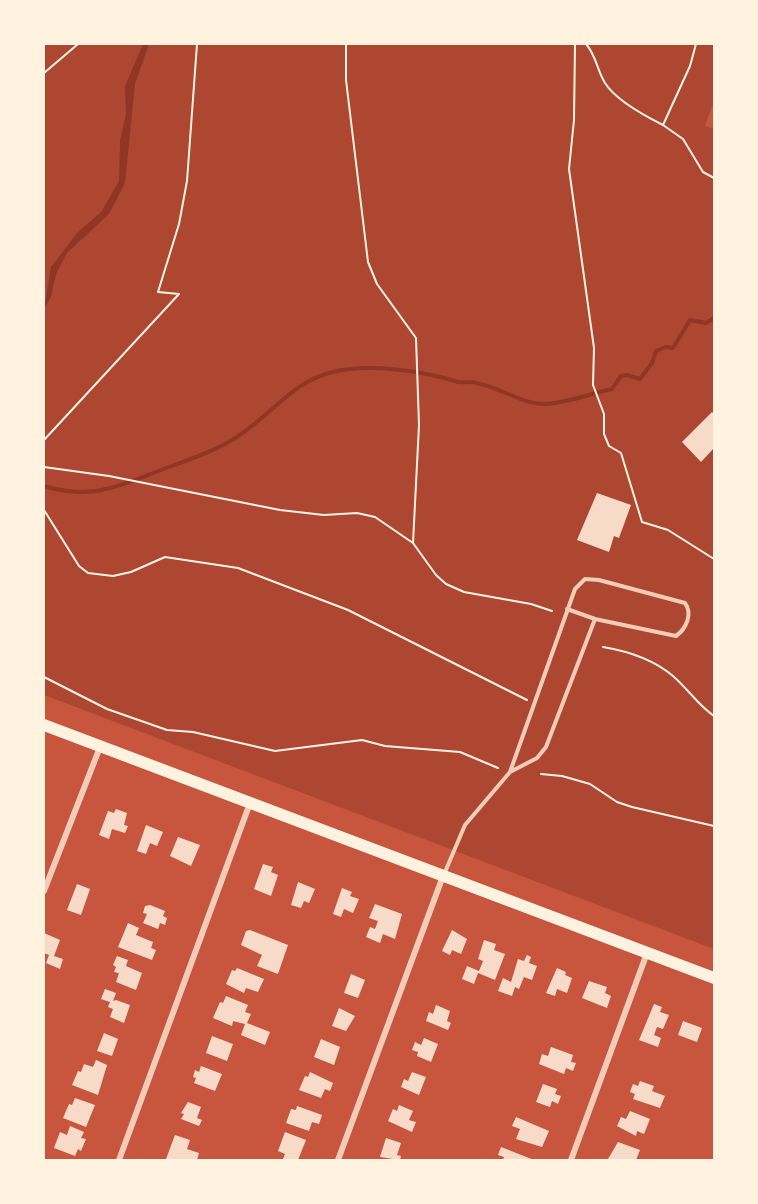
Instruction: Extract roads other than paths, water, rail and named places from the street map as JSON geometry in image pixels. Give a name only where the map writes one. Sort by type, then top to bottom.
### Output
[{"type":"main road","points":[[44,725],[714,978]]},
{"type":"street","points":[[44,891],[100,747]]},
{"type":"street","points":[[119,1161],[250,803]]},
{"type":"street","points":[[338,1161],[443,876]]},
{"type":"street","points":[[571,1161],[647,953]]},
{"type":"lane","points":[[443,876],[465,825],[510,772],[567,609],[575,589],[585,579],[599,580],[674,599],[685,603],[689,608],[683,631],[676,636],[595,619],[567,609]]},
{"type":"lane","points":[[510,772],[537,758],[546,747],[595,619]]},
{"type":"waterway","points":[[44,486],[77,492],[106,489],[196,457],[235,438],[308,382],[320,376],[347,369],[379,368],[429,375],[458,382],[474,382],[536,403],[545,404],[574,399],[612,389],[621,376],[627,375],[640,379],[652,363],[656,351],[666,347],[673,348],[690,320],[706,323],[714,318]]}]
